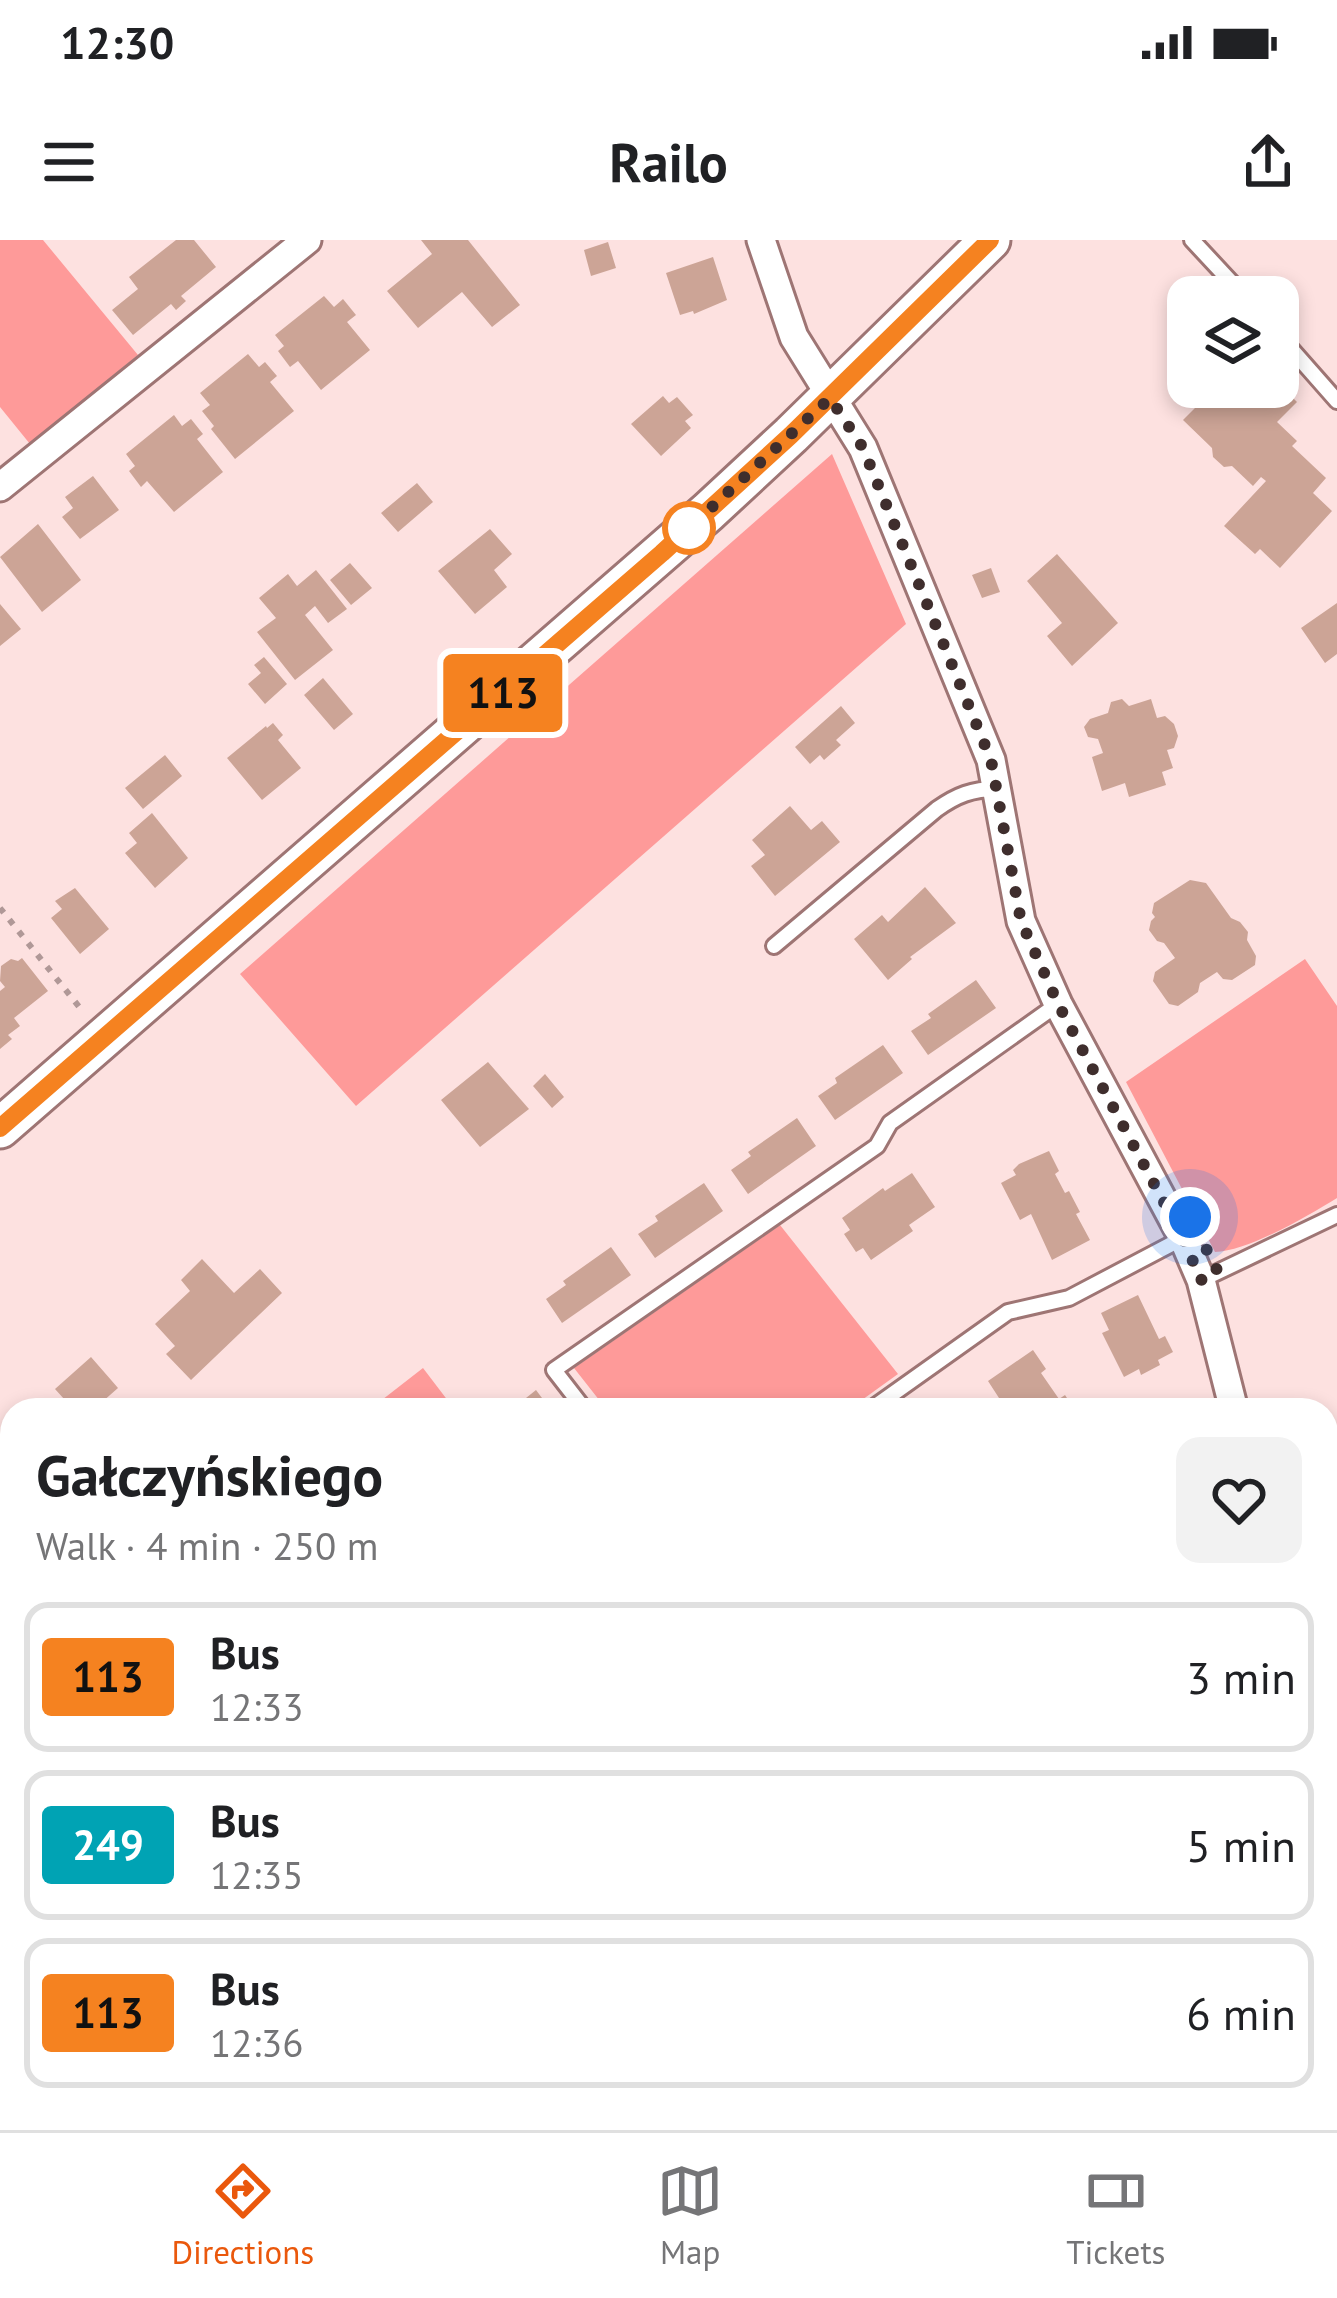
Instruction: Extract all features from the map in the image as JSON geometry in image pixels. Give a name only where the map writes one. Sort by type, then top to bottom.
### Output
[{"type":"street","points":[[0,487],[307,240]]},
{"type":"street","points":[[761,240],[794,337],[863,448],[991,760],[1021,921],[1058,1004],[1183,1238],[1201,1280],[1231,1398]]},
{"type":"street","points":[[0,1128],[662,553],[830,398],[990,240]]},
{"type":"lane","points":[[1192,240],[1225,276]]},
{"type":"lane","points":[[1299,358],[1337,401]]},
{"type":"lane","points":[[774,946],[958,794],[997,789]]},
{"type":"lane","points":[[576,1398],[554,1370],[877,1146],[890,1123],[1058,1004]]},
{"type":"lane","points":[[1201,1280],[1337,1215]]},
{"type":"lane","points":[[887,1398],[1008,1312],[1069,1298],[1183,1238]]},
{"type":"path","points":[[0,908],[104,1038]]},
{"type":"shaded area","points":[[0,240],[43,240],[138,355],[30,444],[0,407]]},
{"type":"shaded area","points":[[832,454],[906,624],[356,1106],[240,974]]},
{"type":"shaded area","points":[[1305,959],[1337,1006],[1337,1198],[1260,1239],[1215,1252],[1126,1082]]},
{"type":"shaded area","points":[[780,1225],[898,1374],[865,1398],[598,1398],[574,1368]]},
{"type":"shaded area","points":[[423,1368],[446,1398],[384,1398]]},
{"type":"building","points":[[176,240],[194,240],[216,267],[181,296],[186,301],[176,310],[171,304],[133,335],[112,310],[138,289],[129,277]]},
{"type":"building","points":[[421,240],[468,240],[520,305],[492,327],[462,292],[418,328],[387,291],[432,254]]},
{"type":"building","points":[[608,242],[616,268],[591,276],[584,250]]},
{"type":"building","points":[[713,257],[727,300],[680,315],[666,273]]},
{"type":"building","points":[[324,296],[334,307],[343,299],[356,315],[347,322],[370,350],[321,390],[298,361],[290,367],[278,351],[284,346],[275,335]]},
{"type":"building","points":[[248,354],[259,367],[265,362],[277,376],[270,382],[294,411],[235,459],[211,429],[214,426],[202,411],[210,405],[200,393]]},
{"type":"building","points":[[663,396],[669,403],[677,397],[693,415],[685,421],[691,428],[661,456],[631,424]]},
{"type":"building","points":[[1195,408],[1291,408],[1277,422],[1297,441],[1292,446],[1326,478],[1313,493],[1332,511],[1280,568],[1260,549],[1255,554],[1224,526],[1266,481],[1261,477],[1253,486],[1232,466],[1224,467],[1183,420]]},
{"type":"building","points":[[174,415],[182,426],[191,419],[203,434],[197,439],[223,472],[174,512],[147,481],[141,487],[129,471],[135,466],[126,454]]},
{"type":"building","points":[[93,476],[119,510],[80,539],[62,517],[73,508],[65,497]]},
{"type":"building","points":[[417,483],[433,502],[398,532],[381,513]]},
{"type":"building","points":[[38,524],[81,580],[42,612],[0,557]]},
{"type":"building","points":[[490,529],[512,554],[494,570],[507,587],[475,614],[438,571]]},
{"type":"building","points":[[1057,554],[1118,623],[1072,666],[1047,636],[1062,623],[1027,581]]},
{"type":"building","points":[[350,563],[372,588],[351,605],[330,580]]},
{"type":"building","points":[[991,568],[1000,592],[982,598],[972,575]]},
{"type":"building","points":[[316,570],[347,609],[328,623],[315,606],[305,615],[333,650],[295,680],[257,632],[276,618],[259,598],[288,574],[297,586]]},
{"type":"building","points":[[1337,603],[1337,654],[1325,663],[1301,628]]},
{"type":"building","points":[[0,604],[21,629],[0,646]]},
{"type":"building","points":[[264,657],[287,684],[265,704],[248,684],[261,673],[254,665]]},
{"type":"building","points":[[323,678],[353,714],[334,730],[304,695]]},
{"type":"building","points":[[1122,699],[1129,706],[1151,699],[1157,718],[1165,716],[1178,736],[1174,748],[1167,750],[1173,768],[1162,772],[1166,785],[1129,797],[1125,783],[1102,791],[1092,757],[1103,753],[1098,739],[1088,737],[1084,727],[1090,719],[1108,713],[1111,702]]},
{"type":"building","points":[[841,706],[855,723],[836,740],[841,745],[824,760],[820,755],[810,764],[795,747]]},
{"type":"building","points":[[273,723],[283,735],[278,740],[301,768],[262,800],[227,758]]},
{"type":"building","points":[[165,755],[182,776],[143,809],[125,788]]},
{"type":"building","points":[[790,806],[811,830],[822,821],[840,842],[775,896],[751,866],[765,855],[752,840]]},
{"type":"building","points":[[152,813],[188,858],[155,888],[125,853],[137,843],[129,833]]},
{"type":"building","points":[[1190,880],[1206,883],[1231,918],[1240,922],[1256,956],[1255,965],[1232,980],[1217,972],[1178,1006],[1169,1004],[1153,981],[1155,972],[1175,958],[1149,930],[1154,903]]},
{"type":"building","points":[[925,887],[956,923],[888,980],[854,939],[882,915],[888,922]]},
{"type":"building","points":[[75,888],[109,929],[80,954],[51,918],[62,909],[55,901]]},
{"type":"building","points":[[22,958],[48,991],[14,1018],[20,1026],[0,1049],[0,991],[5,987],[0,981],[1,966]]},
{"type":"building","points":[[976,980],[996,1008],[928,1055],[911,1031]]},
{"type":"building","points":[[883,1045],[903,1073],[835,1120],[818,1096],[837,1083],[835,1078]]},
{"type":"building","points":[[488,1062],[529,1109],[480,1147],[441,1100]]},
{"type":"building","points":[[545,1074],[564,1097],[552,1108],[533,1086]]},
{"type":"building","points":[[797,1118],[816,1146],[748,1194],[731,1170],[751,1156],[748,1152]]},
{"type":"building","points":[[1049,1151],[1059,1171],[1055,1174],[1065,1193],[1069,1191],[1090,1240],[1052,1260],[1031,1214],[1020,1220],[1001,1183],[1016,1175],[1013,1170],[1019,1164]]},
{"type":"building","points":[[912,1173],[935,1207],[909,1225],[913,1231],[871,1260],[863,1248],[856,1252],[844,1234],[850,1230],[842,1218]]},
{"type":"building","points":[[704,1183],[723,1211],[655,1258],[638,1234],[658,1221],[655,1216]]},
{"type":"building","points":[[611,1247],[631,1275],[562,1323],[546,1299]]},
{"type":"building","points":[[202,1259],[234,1293],[260,1269],[282,1293],[191,1380],[166,1354],[175,1346],[155,1324],[190,1291],[181,1280]]},
{"type":"building","points":[[1138,1295],[1159,1339],[1165,1336],[1173,1352],[1141,1375],[1139,1369],[1124,1377],[1102,1333],[1109,1330],[1101,1313]]},
{"type":"building","points":[[1033,1350],[1046,1369],[1041,1373],[1058,1398],[999,1398],[988,1381]]},
{"type":"building","points":[[91,1357],[118,1388],[107,1398],[63,1398],[55,1389]]},
{"type":"bus line","name":"113","points":[[0,1128],[662,553],[791,435],[990,240]]},
{"type":"route","points":[[689,528],[685,532],[830,398],[863,448],[991,760],[1021,921],[1201,1280],[1218,1272],[1190,1217]]}]
